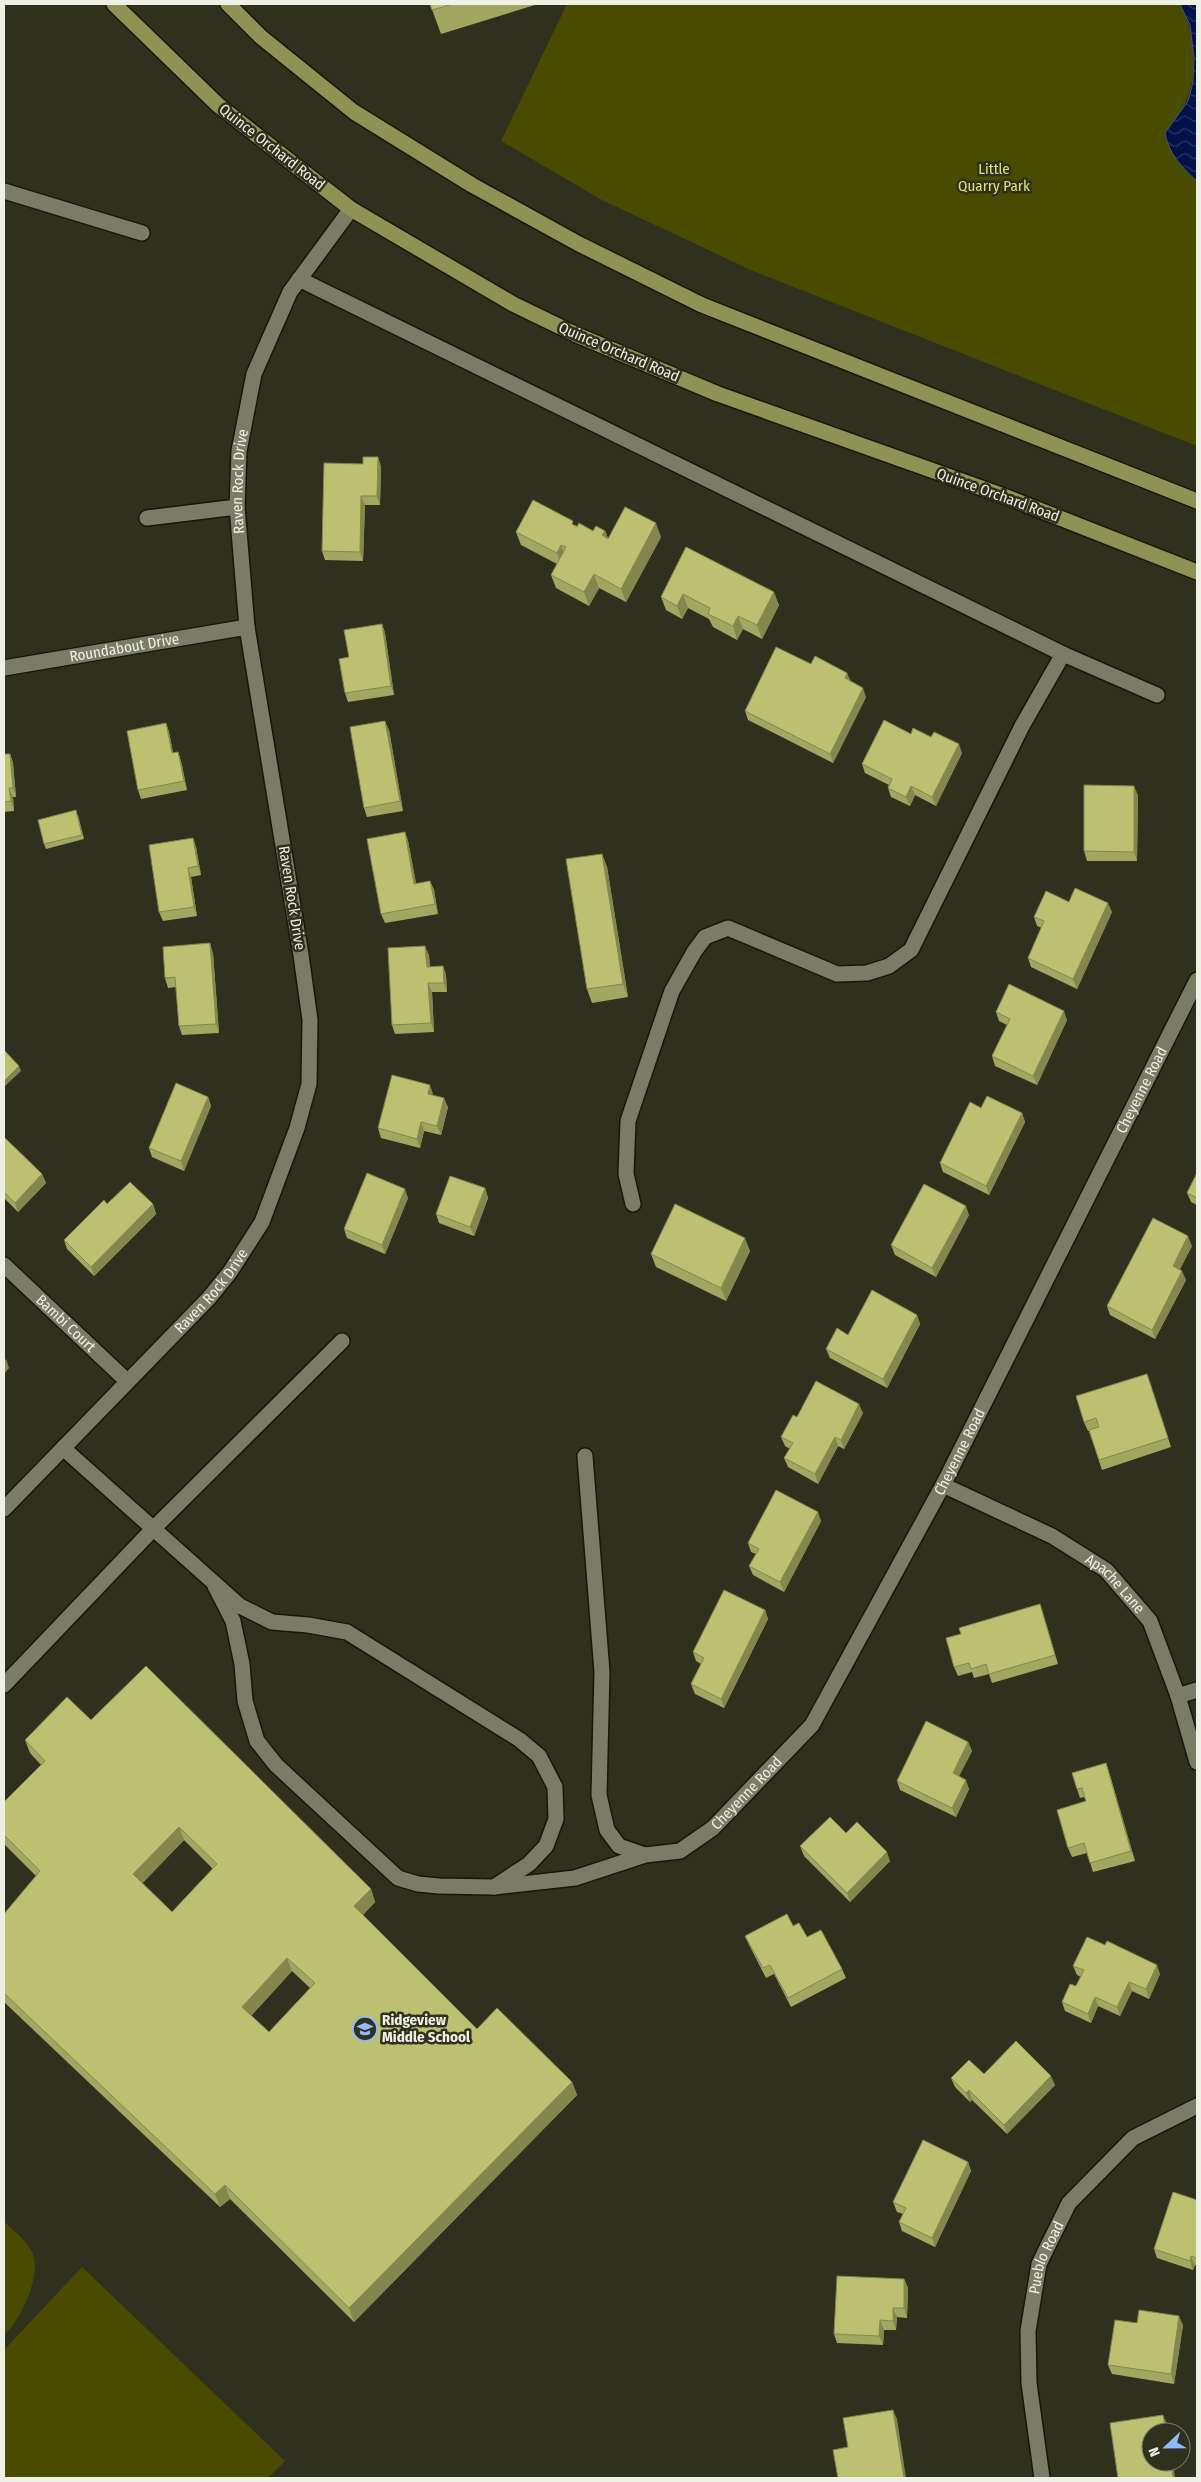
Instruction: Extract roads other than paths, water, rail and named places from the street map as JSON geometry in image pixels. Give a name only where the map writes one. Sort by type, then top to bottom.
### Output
[{"type":"main road","name":"Quince Orchard Road","points":[[114,4],[218,104],[351,209],[513,304],[577,335],[718,394],[1004,496],[1197,572]]},
{"type":"main road","points":[[228,4],[261,37],[354,112],[472,185],[579,244],[702,305],[1197,501]]},
{"type":"street","points":[[4,191],[142,233]]},
{"type":"street","name":"Raven Rock Drive","points":[[4,1509],[215,1291],[262,1222],[298,1128],[309,1084],[310,1020],[247,627],[237,507],[239,450],[254,374],[290,292],[351,209]]},
{"type":"street","points":[[299,279],[1063,654],[1157,694]]},
{"type":"street","points":[[147,518],[237,507]]},
{"type":"street","name":"Roundabout Drive","points":[[4,668],[247,627]]},
{"type":"street","points":[[633,1204],[626,1174],[628,1122],[672,991],[705,937],[728,928],[837,974],[867,973],[889,966],[911,950],[1022,726],[1063,654]]},
{"type":"street","name":"Cheyenne Road","points":[[645,1855],[680,1851],[713,1828],[812,1725],[943,1485],[1197,980]]},
{"type":"street","name":"Bambi Court","points":[[4,1265],[127,1381]]},
{"type":"street","points":[[4,1685],[153,1529],[342,1341]]},
{"type":"street","points":[[63,1448],[215,1586],[240,1606],[272,1622],[308,1625],[347,1632],[520,1740],[539,1756],[555,1787],[556,1819],[546,1846],[529,1864],[494,1887]]},
{"type":"street","points":[[585,1456],[602,1672],[599,1795],[606,1830],[619,1846],[645,1855]]},
{"type":"street","name":"Apache Lane","points":[[943,1485],[1052,1536],[1106,1570],[1150,1621],[1178,1696],[1197,1762]]},
{"type":"street","points":[[215,1586],[233,1621],[242,1664],[245,1702],[256,1740],[276,1765],[398,1878],[432,1885],[494,1887],[575,1878],[645,1855]]},
{"type":"street","points":[[1178,1696],[1197,1690]]},
{"type":"street","name":"Pueblo Road","points":[[1042,2478],[1030,2383],[1028,2331],[1038,2264],[1069,2203],[1133,2138],[1197,2106]]},
{"type":"water","points":[[1180,4],[1197,4],[1197,181],[1176,160],[1169,147],[1165,133],[1188,101],[1193,82],[1194,58],[1190,25]]},
{"type":"place","name":"Ridgeview Middle School","points":[[365,2029]]},
{"type":"park label","name":"Little Quarry Park","points":[[994,178]]}]
